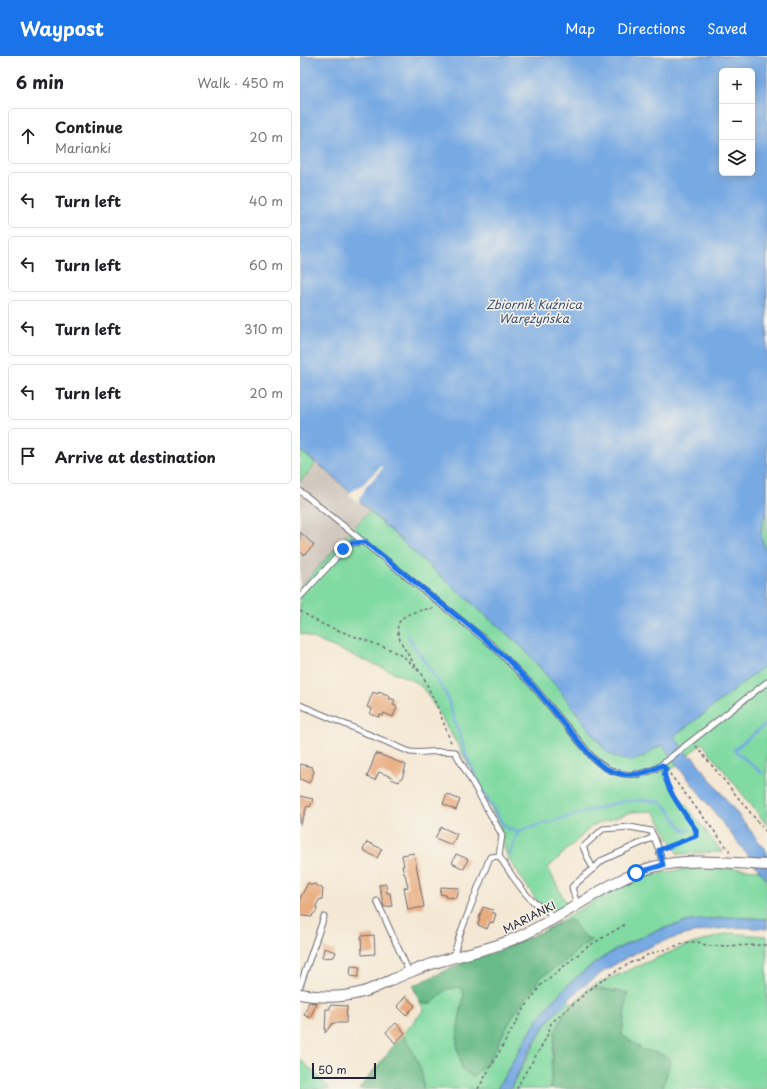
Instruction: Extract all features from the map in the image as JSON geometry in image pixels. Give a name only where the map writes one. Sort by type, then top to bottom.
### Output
[{"type":"street","name":"MARIANKI","points":[[300,994],[325,997],[350,995],[378,987],[409,972],[453,957],[485,950],[510,941],[554,918],[623,878],[643,870],[663,865],[699,861],[767,865]]},
{"type":"lane","points":[[300,491],[485,639],[521,672],[556,712],[590,755],[602,766],[616,773],[631,775],[664,767],[667,761],[767,682]]},
{"type":"lane","points":[[300,597],[346,546],[352,543],[365,542]]},
{"type":"lane","points":[[300,705],[410,752],[455,752],[502,835],[499,856],[518,883],[535,903],[550,912],[554,918]]},
{"type":"lane","points":[[593,869],[583,848],[602,829],[630,827],[651,831],[659,850],[663,865]]},
{"type":"lane","points":[[577,905],[572,887],[603,860],[654,837]]},
{"type":"lane","points":[[453,957],[460,934],[490,857],[499,856]]},
{"type":"lane","points":[[378,901],[409,972]]},
{"type":"lane","points":[[300,986],[324,917]]},
{"type":"path","points":[[445,607],[424,609],[409,614],[398,623],[398,635],[400,642],[422,674],[437,706],[455,752]]},
{"type":"path","points":[[300,611],[324,625],[399,654],[422,674]]},
{"type":"path","points":[[690,743],[704,754],[767,833]]},
{"type":"path","points":[[659,850],[696,836],[696,830],[666,783],[664,767]]},
{"type":"path","points":[[664,767],[730,850],[730,857]]},
{"type":"path","points":[[478,1089],[522,1012],[541,984],[587,947],[624,925]]},
{"type":"path","points":[[517,1089],[543,1043],[551,1023],[588,991],[611,974],[639,961],[647,955],[689,942],[698,942],[708,946],[767,946]]},
{"type":"shaded area","points":[[344,434],[397,479],[300,588],[300,483]]},
{"type":"green space","points":[[300,450],[316,464],[300,482]]},
{"type":"green space","points":[[369,511],[524,649],[561,692],[605,750],[702,715],[767,664],[767,825],[702,743],[669,772],[666,779],[722,852],[678,854],[654,811],[632,812],[592,826],[548,868],[567,905],[547,916],[507,856],[499,824],[459,747],[426,692],[416,682],[300,633],[300,588]]},
{"type":"green space","points":[[767,511],[767,553],[761,532]]},
{"type":"green space","points":[[709,867],[759,870],[767,880],[767,919],[729,918],[691,921],[671,926],[632,941],[596,962],[579,975],[550,1004],[528,1035],[497,1089],[423,1089],[424,1084],[403,1034],[424,1010],[420,1003],[433,1003],[446,989],[460,987],[464,994],[458,1026],[457,1044],[462,1069],[488,1062],[514,1014],[541,977],[564,962],[591,940],[581,934],[568,920],[545,930],[599,898],[647,875],[684,869]]},
{"type":"green space","points":[[568,920],[573,921],[581,934],[591,940],[564,962],[541,977],[514,1014],[488,1062],[473,1077],[462,1069],[457,1044],[458,1026],[464,994],[460,987],[446,989],[433,1003],[420,1003],[413,986],[468,960],[495,952]]},
{"type":"green space","points":[[729,933],[767,936],[767,1089],[662,1089],[670,1060],[659,1053],[643,1050],[622,1035],[627,993],[590,987],[682,947]]},
{"type":"green space","points":[[590,987],[627,993],[622,1035],[643,1050],[659,1053],[671,1060],[662,1089],[550,1089],[555,1033],[565,1011]]},
{"type":"green space","points":[[568,1000],[572,1004],[565,1012],[556,1032],[552,1055],[550,1089],[510,1089],[542,1031],[550,1019]]},
{"type":"green space","points":[[403,1034],[414,1053],[420,1068],[423,1089],[359,1089]]},
{"type":"green space","points":[[302,1061],[331,1089],[300,1089],[300,1062]]},
{"type":"water","name":"Zbiornik Kuźnica Warężyńska","points":[[300,56],[767,56],[767,511],[761,532],[767,553],[767,664],[674,736],[689,757],[693,757],[767,852],[767,880],[662,745],[643,757],[633,760],[623,760],[613,756],[605,750],[561,692],[524,649],[418,556],[327,471],[300,450]]},
{"type":"water","points":[[728,917],[767,919],[767,929],[737,928],[707,931],[677,937],[648,947],[621,961],[596,977],[572,996],[545,1026],[534,1043],[510,1089],[497,1089],[537,1021],[567,986],[585,970],[625,945],[647,935],[691,921]]},
{"type":"pier","points":[[381,466],[383,468],[366,487],[358,503],[348,494],[363,484]]},
{"type":"building","points":[[300,532],[314,545],[304,555],[300,551]]},
{"type":"building","points":[[379,691],[395,700],[393,705],[397,707],[393,717],[384,713],[383,716],[380,715],[379,717],[370,714],[372,709],[367,707],[373,692],[378,694]]},
{"type":"building","points":[[376,753],[406,765],[402,779],[400,778],[399,782],[391,779],[392,777],[379,772],[375,780],[367,777]]},
{"type":"building","points":[[300,764],[312,767],[314,772],[309,783],[300,779]]},
{"type":"building","points":[[447,794],[460,800],[456,810],[443,804]]},
{"type":"building","points":[[300,796],[313,799],[310,807],[307,806],[301,824],[300,824]]},
{"type":"building","points":[[441,827],[457,834],[452,845],[435,838]]},
{"type":"building","points":[[367,842],[382,849],[377,858],[363,850]]},
{"type":"building","points":[[414,853],[424,907],[408,910],[404,888],[408,887],[402,866],[404,866],[402,855]]},
{"type":"building","points":[[456,854],[468,859],[464,869],[452,863]]},
{"type":"building","points":[[308,883],[312,885],[315,884],[323,889],[322,899],[319,900],[316,906],[316,912],[312,917],[302,916],[300,913],[300,898]]},
{"type":"building","points":[[386,884],[387,893],[390,893],[392,906],[384,907],[379,885]]},
{"type":"building","points":[[441,887],[459,888],[457,898],[445,897],[446,895],[440,894]]},
{"type":"building","points":[[483,907],[493,910],[492,912],[496,914],[493,923],[490,922],[487,929],[478,925]]},
{"type":"building","points":[[374,935],[375,954],[362,955],[361,936]]},
{"type":"building","points":[[324,948],[336,952],[334,957],[322,958]]},
{"type":"building","points":[[351,966],[360,967],[358,977],[350,976]]},
{"type":"building","points":[[406,996],[415,1006],[406,1015],[397,1006]]},
{"type":"building","points":[[309,1002],[317,1003],[310,1018],[304,1015]]},
{"type":"building","points":[[330,1005],[347,1006],[346,1023],[333,1023],[325,1033],[326,1009],[330,1009]]},
{"type":"building","points":[[396,1023],[405,1033],[395,1043],[386,1032]]},
{"type":"waterway","points":[[408,636],[446,694],[466,755],[477,780],[502,823],[507,828],[518,831],[620,802],[641,800],[661,802],[684,831],[690,830]]},
{"type":"waterway","points":[[762,773],[734,750],[767,723]]},
{"type":"waterway","points":[[510,855],[518,831]]},
{"type":"route","points":[[343,549],[352,543],[365,542],[485,639],[526,678],[560,717],[590,755],[602,766],[616,773],[631,775],[652,771],[662,765],[666,769],[664,772],[666,783],[696,830],[696,836],[659,850],[663,865],[636,873]]}]
